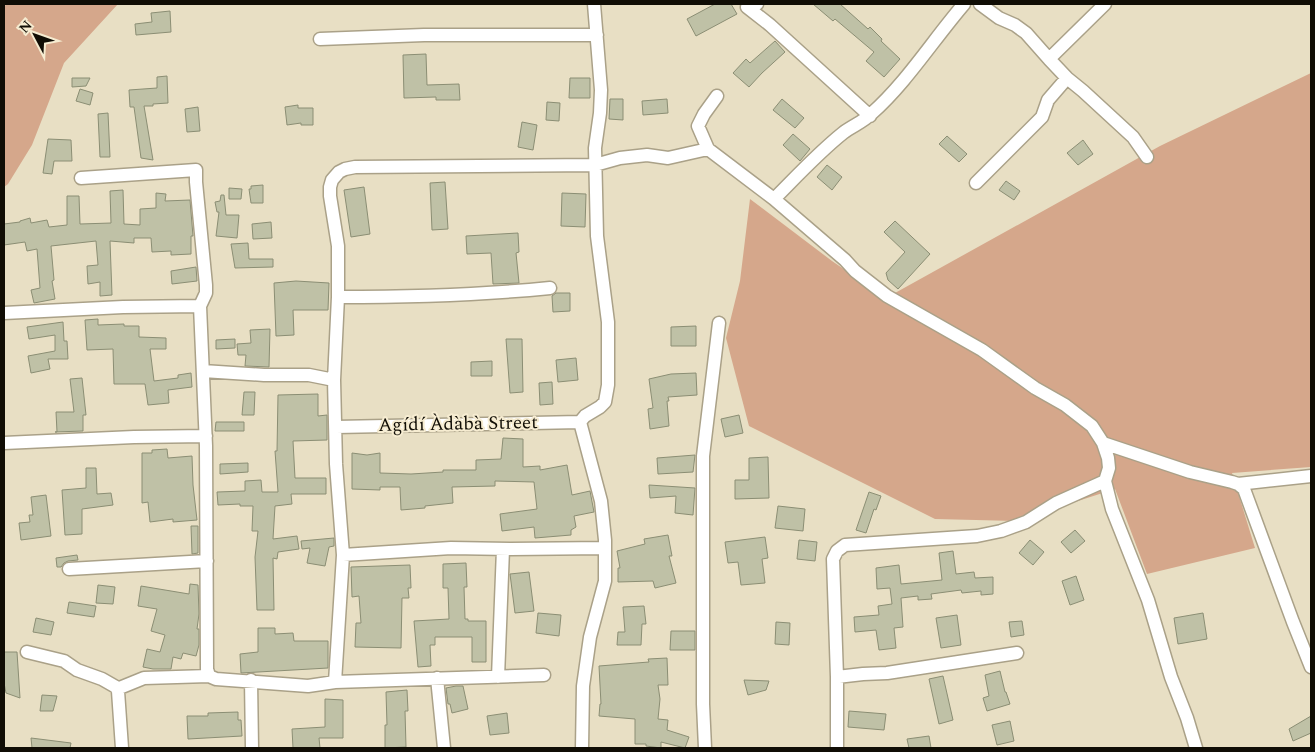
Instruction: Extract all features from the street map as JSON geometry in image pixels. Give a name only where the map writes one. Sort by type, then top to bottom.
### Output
[{"type":"street","points":[[582,748],[583,686],[590,637],[606,582],[601,501],[580,422],[584,416],[605,402],[608,385],[608,322],[597,236],[595,148],[601,90],[594,4]]},
{"type":"street","points":[[774,199],[844,132],[870,116],[898,88],[940,32],[964,4]]},
{"type":"street","points":[[980,4],[1026,33],[1067,78],[1134,137],[1147,157]]},
{"type":"street","points":[[1049,59],[1105,4]]},
{"type":"street","points":[[750,5],[870,116]]},
{"type":"street","points":[[320,38],[424,35],[597,35]]},
{"type":"street","points":[[976,183],[1042,117],[1048,100],[1067,78]]},
{"type":"street","points":[[717,96],[698,126],[708,148],[774,199],[845,260],[855,271],[887,296],[982,350],[1035,388],[1065,405],[1092,426],[1103,443],[1108,458],[1109,468],[1105,481],[1112,509],[1148,600],[1171,677],[1196,748]]},
{"type":"street","points":[[335,682],[343,554],[336,464],[334,380],[338,297],[338,246],[330,196],[332,180],[339,172],[355,167],[596,165],[620,158],[647,155],[668,158],[708,148]]},
{"type":"street","points":[[81,178],[196,170],[206,285],[206,293],[200,306],[206,436],[207,669],[209,676]]},
{"type":"street","points":[[338,297],[514,292],[550,288]]},
{"type":"street","points":[[4,313],[123,307],[200,306]]},
{"type":"street","points":[[705,748],[703,704],[704,456],[719,323]]},
{"type":"street","points":[[203,371],[264,375],[309,375],[334,380]]},
{"type":"street","name":"Agídí Àdàbà Street","points":[[336,427],[580,422]]},
{"type":"street","points":[[4,443],[206,436]]},
{"type":"street","points":[[1103,443],[1190,472],[1238,484],[1311,476]]},
{"type":"street","points":[[837,748],[837,677],[833,559],[837,551],[845,545],[977,536],[1001,531],[1026,522],[1056,503],[1105,481]]},
{"type":"street","points":[[1238,484],[1244,489],[1311,667]]},
{"type":"street","points":[[343,554],[451,548],[605,548]]},
{"type":"street","points":[[498,677],[502,549]]},
{"type":"street","points":[[69,569],[207,561]]},
{"type":"street","points":[[27,652],[64,661],[77,670],[102,679],[117,689]]},
{"type":"street","points":[[837,677],[887,674],[1017,653]]},
{"type":"street","points":[[117,689],[144,678],[209,676],[216,679],[251,680],[308,686],[335,682],[544,675]]},
{"type":"street","points":[[437,678],[444,748]]},
{"type":"street","points":[[251,680],[252,748]]},
{"type":"street","points":[[117,689],[122,748]]},
{"type":"shaded area","points":[[6,4],[118,4],[64,63],[32,145],[8,184],[4,187],[4,8]]},
{"type":"shaded area","points":[[1311,73],[1311,467],[1232,473],[1255,548],[1147,574],[1115,489],[1016,521],[935,519],[749,426],[726,338],[740,281],[750,199],[832,261],[886,298],[1160,146]]},
{"type":"building","points":[[715,4],[731,4],[737,14],[696,36],[687,19]]},
{"type":"building","points":[[813,4],[840,4],[868,29],[870,27],[882,39],[881,41],[900,59],[884,77],[866,61],[874,52],[835,19],[833,21]]},
{"type":"building","points":[[170,11],[171,32],[136,35],[135,24],[152,22],[151,13]]},
{"type":"building","points":[[775,41],[785,52],[749,87],[733,73],[746,59],[750,63]]},
{"type":"building","points":[[426,54],[427,85],[459,84],[460,100],[436,100],[436,97],[404,98],[403,55]]},
{"type":"building","points":[[167,76],[168,103],[144,106],[153,160],[141,158],[134,107],[130,107],[129,90],[157,88],[157,77]]},
{"type":"building","points":[[72,78],[90,78],[86,86],[72,87]]},
{"type":"building","points":[[570,78],[590,78],[590,98],[569,98]]},
{"type":"building","points":[[80,89],[93,93],[90,105],[76,101]]},
{"type":"building","points":[[610,99],[623,99],[623,120],[609,119]]},
{"type":"building","points":[[667,99],[668,113],[643,115],[642,101]]},
{"type":"building","points":[[782,99],[804,118],[795,128],[773,110]]},
{"type":"building","points":[[547,102],[560,103],[559,121],[546,120]]},
{"type":"building","points":[[298,105],[298,108],[313,108],[313,125],[301,125],[301,123],[287,125],[285,107]]},
{"type":"building","points":[[198,107],[200,131],[187,132],[185,109]]},
{"type":"building","points":[[108,113],[110,157],[100,157],[98,114]]},
{"type":"building","points":[[522,122],[537,125],[533,150],[518,147]]},
{"type":"building","points":[[793,134],[810,149],[800,161],[783,145]]},
{"type":"building","points":[[947,136],[967,154],[959,162],[939,144]]},
{"type":"building","points":[[48,139],[71,140],[72,161],[54,161],[52,174],[43,173]]},
{"type":"building","points":[[1083,140],[1093,154],[1078,165],[1067,153]]},
{"type":"building","points":[[827,165],[842,177],[832,190],[817,177]]},
{"type":"building","points":[[1006,181],[1020,191],[1014,200],[999,190]]},
{"type":"building","points":[[445,182],[448,229],[432,230],[430,183]]},
{"type":"building","points":[[263,185],[263,203],[251,203],[249,189],[251,189],[251,186]]},
{"type":"building","points":[[364,187],[370,234],[351,237],[344,190]]},
{"type":"building","points":[[229,188],[242,189],[241,199],[229,199]]},
{"type":"building","points":[[123,190],[124,224],[140,225],[140,209],[156,208],[156,193],[166,194],[165,201],[190,200],[193,236],[191,236],[191,254],[171,255],[171,251],[152,252],[151,238],[134,238],[134,243],[110,241],[112,295],[100,296],[100,282],[88,284],[87,266],[98,265],[96,241],[51,246],[54,280],[52,281],[55,299],[34,303],[31,290],[40,288],[37,249],[27,251],[25,242],[4,245],[4,224],[20,222],[30,218],[31,223],[47,220],[49,227],[67,225],[67,196],[79,196],[80,224],[111,223],[110,191]]},
{"type":"building","points":[[562,193],[586,194],[585,227],[561,226]]},
{"type":"building","points":[[221,195],[224,195],[226,215],[239,215],[237,238],[216,236],[219,212],[217,212],[215,202],[220,201]]},
{"type":"building","points":[[895,221],[930,254],[898,289],[888,280],[886,273],[905,252],[884,232]]},
{"type":"building","points":[[271,222],[272,238],[253,239],[252,224]]},
{"type":"building","points":[[518,233],[519,252],[516,253],[519,283],[493,284],[491,253],[467,254],[466,236]]},
{"type":"building","points":[[248,243],[249,259],[273,259],[273,267],[235,268],[231,244]]},
{"type":"building","points":[[196,267],[197,281],[172,284],[171,271]]},
{"type":"building","points":[[296,281],[329,283],[328,310],[293,310],[294,335],[276,336],[274,283]]},
{"type":"building","points":[[556,293],[570,293],[570,311],[553,312],[552,296]]},
{"type":"building","points":[[98,319],[98,325],[124,324],[124,326],[139,326],[139,337],[166,338],[166,349],[150,349],[154,381],[178,378],[178,375],[191,373],[192,387],[168,390],[169,403],[148,405],[145,384],[114,384],[113,349],[87,350],[85,320]]},
{"type":"building","points":[[63,322],[64,341],[67,341],[68,359],[48,359],[50,369],[31,373],[28,356],[55,351],[55,335],[29,339],[27,327]]},
{"type":"building","points":[[696,326],[696,346],[671,346],[671,327]]},
{"type":"building","points":[[270,329],[269,367],[245,366],[246,355],[238,355],[237,344],[251,343],[250,330]]},
{"type":"building","points":[[235,339],[235,348],[216,349],[216,340]]},
{"type":"building","points":[[506,339],[522,339],[523,392],[510,393]]},
{"type":"building","points":[[576,358],[578,380],[558,382],[556,360]]},
{"type":"building","points":[[492,361],[492,376],[471,376],[471,362]]},
{"type":"building","points":[[696,373],[697,395],[668,397],[669,426],[650,429],[648,409],[653,408],[649,379],[671,374]]},
{"type":"building","points":[[82,378],[86,415],[83,415],[83,431],[57,432],[56,412],[74,412],[70,379]]},
{"type":"building","points":[[552,382],[553,404],[540,405],[539,383]]},
{"type":"building","points":[[244,392],[255,392],[254,415],[242,415]]},
{"type":"building","points":[[318,394],[318,416],[327,415],[327,440],[293,441],[295,478],[326,478],[326,494],[291,494],[292,504],[275,506],[273,539],[297,536],[299,549],[278,552],[277,559],[273,558],[274,610],[257,610],[255,557],[258,531],[252,531],[253,506],[240,506],[240,504],[218,505],[217,492],[245,491],[245,481],[261,480],[262,492],[278,492],[275,451],[277,451],[278,395]]},
{"type":"building","points":[[739,415],[743,433],[725,437],[721,419]]},
{"type":"building","points":[[216,422],[244,422],[244,431],[215,431]]},
{"type":"building","points":[[503,438],[523,439],[523,467],[540,466],[540,470],[567,465],[572,495],[590,491],[594,512],[574,516],[576,527],[571,530],[571,535],[535,538],[534,527],[502,531],[500,514],[537,509],[534,482],[495,481],[495,486],[452,487],[453,503],[401,510],[400,487],[380,487],[380,490],[352,489],[352,453],[367,455],[380,453],[380,473],[411,474],[443,472],[443,470],[476,470],[476,460],[501,459]]},
{"type":"building","points":[[167,449],[168,458],[192,456],[197,520],[173,522],[173,519],[150,522],[148,502],[142,503],[142,453],[152,453],[152,450]]},
{"type":"building","points":[[695,455],[693,472],[658,474],[657,458]]},
{"type":"building","points":[[768,457],[769,498],[735,499],[735,480],[749,480],[749,458]]},
{"type":"building","points":[[248,463],[248,472],[220,474],[220,464]]},
{"type":"building","points":[[86,468],[96,468],[97,494],[111,493],[113,505],[82,509],[82,534],[65,535],[62,490],[86,488]]},
{"type":"building","points":[[649,485],[695,488],[693,515],[675,513],[676,496],[650,498]]},
{"type":"building","points":[[869,492],[881,496],[876,510],[874,509],[866,533],[856,530]]},
{"type":"building","points":[[46,495],[51,536],[21,540],[19,523],[30,522],[29,515],[33,515],[31,497]]},
{"type":"building","points":[[778,506],[805,509],[803,531],[775,528]]},
{"type":"building","points":[[191,526],[198,526],[198,553],[192,554]]},
{"type":"building","points":[[1075,530],[1085,541],[1071,553],[1061,542]]},
{"type":"building","points":[[668,535],[672,556],[669,556],[676,583],[655,588],[653,581],[618,582],[618,568],[620,568],[617,551],[645,544],[644,539]]},
{"type":"building","points":[[765,537],[768,558],[762,559],[765,583],[741,585],[738,562],[728,563],[725,542]]},
{"type":"building","points":[[334,538],[334,546],[329,547],[325,566],[307,563],[310,548],[302,549],[301,541]]},
{"type":"building","points":[[799,540],[817,542],[815,561],[797,559]]},
{"type":"building","points":[[1030,540],[1044,552],[1033,565],[1019,553]]},
{"type":"building","points":[[953,551],[956,574],[974,572],[975,578],[993,577],[993,594],[981,595],[981,591],[962,593],[961,590],[931,594],[932,599],[918,600],[918,596],[901,598],[903,627],[894,628],[896,648],[879,650],[876,630],[855,632],[854,617],[879,615],[878,606],[892,604],[890,588],[877,589],[876,568],[899,565],[901,584],[942,580],[939,553]]},
{"type":"building","points":[[77,555],[78,560],[68,561],[61,567],[57,567],[56,558]]},
{"type":"building","points":[[466,563],[467,587],[464,587],[465,619],[468,619],[468,621],[486,621],[486,662],[472,662],[472,637],[435,637],[435,645],[430,645],[431,666],[418,667],[414,621],[449,619],[448,588],[443,588],[443,564]]},
{"type":"building","points":[[410,565],[411,588],[408,588],[409,598],[402,598],[401,648],[355,647],[356,623],[361,623],[359,596],[352,597],[351,567]]},
{"type":"building","points":[[529,572],[534,611],[515,613],[510,574]]},
{"type":"building","points":[[1076,576],[1084,600],[1070,605],[1062,581]]},
{"type":"building","points":[[190,584],[198,585],[199,614],[197,629],[199,629],[199,645],[196,656],[183,653],[181,659],[173,657],[171,669],[143,667],[147,649],[160,652],[165,635],[151,631],[157,609],[138,606],[141,586],[189,594]]},
{"type":"building","points":[[98,585],[115,587],[113,604],[96,603]]},
{"type":"building","points":[[69,602],[96,606],[94,617],[67,613]]},
{"type":"building","points":[[644,606],[646,624],[642,624],[641,645],[617,645],[618,632],[625,632],[623,607]]},
{"type":"building","points":[[538,613],[561,615],[559,636],[536,633]]},
{"type":"building","points":[[1203,613],[1207,639],[1178,644],[1174,618]]},
{"type":"building","points":[[957,615],[961,645],[941,648],[936,618]]},
{"type":"building","points":[[36,618],[54,622],[51,635],[33,632]]},
{"type":"building","points":[[1022,621],[1024,635],[1011,637],[1009,622]]},
{"type":"building","points":[[776,622],[790,623],[789,645],[775,644]]},
{"type":"building","points":[[258,628],[275,628],[275,634],[293,633],[294,641],[328,641],[328,668],[241,673],[240,654],[258,652]]},
{"type":"building","points":[[671,631],[695,631],[695,650],[670,650]]},
{"type":"building","points":[[4,652],[17,652],[20,698],[6,693],[4,683]]},
{"type":"building","points":[[667,658],[668,685],[658,685],[660,699],[658,719],[668,720],[667,730],[689,737],[685,748],[661,742],[661,748],[646,746],[646,744],[635,744],[635,719],[599,716],[601,704],[599,666],[649,662],[648,659]]},
{"type":"building","points":[[1000,671],[1010,704],[987,711],[983,698],[989,696],[985,675]]},
{"type":"building","points":[[943,676],[953,720],[939,724],[929,679]]},
{"type":"building","points":[[744,680],[769,681],[766,690],[748,695]]},
{"type":"building","points":[[463,686],[468,709],[452,713],[450,704],[448,704],[446,688]]},
{"type":"building","points":[[407,690],[408,711],[405,711],[406,747],[385,748],[385,725],[387,725],[386,692]]},
{"type":"building","points":[[42,695],[57,696],[53,711],[40,711]]},
{"type":"building","points":[[325,699],[343,700],[343,738],[319,738],[320,748],[293,748],[292,729],[325,727]]},
{"type":"building","points":[[849,711],[886,714],[884,730],[848,727]]},
{"type":"building","points":[[238,712],[238,720],[241,720],[242,736],[188,739],[187,716],[208,716],[208,713]]},
{"type":"building","points":[[507,713],[509,733],[490,735],[487,716]]},
{"type":"building","points":[[1311,716],[1311,733],[1293,741],[1289,729]]},
{"type":"building","points":[[1010,721],[1014,741],[997,745],[992,725]]},
{"type":"building","points":[[929,736],[931,748],[909,748],[907,739]]},
{"type":"building","points":[[31,738],[71,743],[70,748],[32,748]]}]
